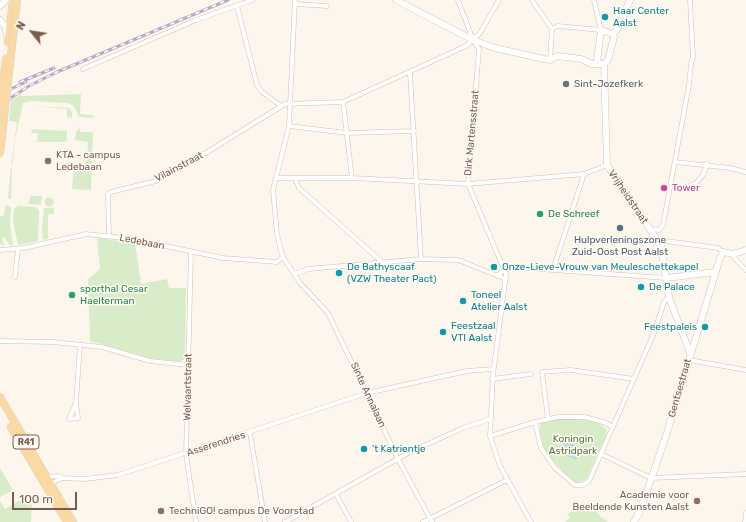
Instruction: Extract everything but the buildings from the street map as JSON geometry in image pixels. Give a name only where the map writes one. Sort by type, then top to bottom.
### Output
[{"type":"main road","points":[[0,110],[14,0]]},
{"type":"main road","points":[[0,154],[17,0]]},
{"type":"main road","name":"R41","points":[[0,397],[48,483],[67,522]]},
{"type":"main road","name":"R41","points":[[0,407],[73,522]]},
{"type":"street","points":[[0,6],[6,0]]},
{"type":"street","points":[[83,69],[196,20],[252,0]]},
{"type":"street","points":[[396,0],[473,40],[508,52],[550,60],[556,56],[581,59],[586,63],[606,63],[614,37],[613,34],[618,28],[630,0]]},
{"type":"street","name":"Dirk Martensstraat","points":[[458,0],[473,40],[479,49],[468,184],[505,269],[506,278],[493,369],[490,436],[492,447],[507,480],[531,522]]},
{"type":"street","points":[[237,6],[257,85],[262,92],[281,106],[290,103],[343,102],[410,73],[466,46],[480,33],[499,0]]},
{"type":"street","points":[[532,0],[552,29],[550,60]]},
{"type":"street","points":[[594,0],[601,30]]},
{"type":"street","points":[[650,229],[657,230],[663,226],[689,85],[693,57],[690,0]]},
{"type":"street","points":[[295,2],[327,6]]},
{"type":"street","name":"Sinte Annalaan","points":[[295,2],[289,126],[273,190],[277,234],[283,257],[294,274],[328,313],[398,459],[431,520]]},
{"type":"street","points":[[0,20],[5,26],[8,42]]},
{"type":"street","points":[[552,29],[558,26],[601,30],[613,34]]},
{"type":"street","name":"Vrijheidstraat","points":[[601,30],[599,37],[600,62],[607,165],[658,240],[663,252],[666,278]]},
{"type":"street","points":[[410,73],[421,259]]},
{"type":"street","points":[[343,102],[352,178]]},
{"type":"street","name":"Vilainstraat","points":[[109,236],[108,194],[156,181],[242,132],[281,106]]},
{"type":"street","points":[[289,126],[347,133],[414,131]]},
{"type":"street","points":[[675,162],[707,164],[746,172]]},
{"type":"street","points":[[670,186],[683,188],[695,184],[704,175],[707,164]]},
{"type":"street","points":[[276,178],[352,178],[468,184],[584,174],[607,165]]},
{"type":"street","points":[[553,270],[584,174]]},
{"type":"street","points":[[295,178],[299,188],[382,262]]},
{"type":"street","name":"Ledebaan","points":[[0,250],[18,249],[80,235],[109,236],[132,239],[223,258],[277,262],[283,257]]},
{"type":"street","points":[[658,240],[718,248],[723,252],[734,254],[746,250]]},
{"type":"street","points":[[15,278],[18,249]]},
{"type":"street","name":"Welvaartstraat","points":[[191,252],[186,454],[196,522]]},
{"type":"street","points":[[690,353],[723,252]]},
{"type":"street","points":[[734,254],[736,260],[746,270]]},
{"type":"street","points":[[294,274],[308,269],[421,259],[458,260],[497,276],[506,278]]},
{"type":"street","points":[[497,276],[505,269],[511,267],[666,278],[716,272]]},
{"type":"street","name":"Gentsestraat","points":[[634,522],[640,511],[666,436],[690,353],[669,297],[666,278]]},
{"type":"street","points":[[536,422],[538,439],[544,453],[558,471],[575,485],[583,485],[589,481],[654,333],[664,302],[669,297]]},
{"type":"street","points":[[0,341],[52,342],[102,347],[150,361],[188,365]]},
{"type":"street","points":[[76,403],[80,345]]},
{"type":"street","points":[[689,360],[746,370]]},
{"type":"street","name":"Asserendries","points":[[48,483],[59,476],[62,478],[85,479],[118,475],[250,433],[367,393],[467,371],[493,369]]},
{"type":"street","points":[[548,419],[542,372],[571,370],[634,379]]},
{"type":"street","points":[[492,379],[531,374]]},
{"type":"street","points":[[490,436],[548,419],[576,416],[606,423],[614,427]]},
{"type":"street","points":[[285,522],[398,459],[462,428],[490,419]]},
{"type":"street","points":[[250,433],[265,522]]},
{"type":"street","points":[[601,454],[651,478],[746,474]]},
{"type":"street","points":[[48,483],[59,481],[62,478]]},
{"type":"street","points":[[422,522],[431,520],[507,480]]},
{"type":"street","points":[[336,494],[351,522]]},
{"type":"street","points":[[745,522],[746,513]]},
{"type":"green space","points":[[22,94],[22,96],[81,94],[80,114],[92,115],[93,118],[79,117],[74,106],[68,103],[32,101],[23,103],[11,165],[17,122],[9,121],[11,100]]},
{"type":"green space","points":[[32,106],[68,108],[72,112],[72,118],[67,117],[67,109]]},
{"type":"green space","points":[[80,127],[80,132],[93,132],[91,190],[72,189],[74,168],[84,169],[85,161],[87,161],[88,142],[75,140],[76,132]]},
{"type":"green space","points":[[31,129],[67,131],[67,140],[65,142],[37,142],[38,133],[32,133]]},
{"type":"green space","points":[[11,167],[11,199],[8,199]]},
{"type":"green space","points":[[31,196],[42,196],[41,205],[28,204]]},
{"type":"green space","points":[[49,197],[54,202],[49,207],[44,202]]},
{"type":"green space","points":[[6,205],[11,207],[10,225],[13,245],[10,245],[4,237],[2,237],[4,246],[0,244],[0,216],[3,217]]},
{"type":"green space","points":[[18,206],[35,207],[39,210],[38,241],[18,245],[13,221],[14,209]]},
{"type":"green space","points":[[44,208],[54,208],[54,214],[48,214],[48,239],[43,240],[42,230]]},
{"type":"green space","points":[[97,238],[135,243],[141,284],[167,279],[169,288],[186,288],[185,359],[179,362],[153,359],[90,341],[88,279],[100,269]]},
{"type":"green space","name":"Koningin Astridpark","points":[[559,419],[578,419],[596,422],[607,429],[606,436],[586,480],[575,483],[549,457],[542,444],[539,433],[541,422]]},
{"type":"green space","points":[[0,468],[13,490],[0,497]]},
{"type":"green space","points":[[27,496],[32,497],[31,522],[0,522],[0,501],[5,509]]},
{"type":"green space","points":[[591,502],[600,516],[608,522],[565,522],[570,518],[567,514]]},
{"type":"water","points":[[567,444],[577,446],[578,450],[576,459],[564,454],[563,446]]},
{"type":"railway","points":[[0,105],[29,86],[57,72],[228,0]]},
{"type":"railway","points":[[20,82],[54,68]]},
{"type":"railway","points":[[0,94],[26,82]]},
{"type":"place","name":"Haar Center Aalst","points":[[605,17]]},
{"type":"place","name":"Sint-Jozefkerk","points":[[566,84]]},
{"type":"place","name":"KTA - campus Ledebaan","points":[[48,161]]},
{"type":"place","name":"Tower","points":[[664,188]]},
{"type":"place","name":"De Schreef","points":[[540,214]]},
{"type":"place","name":"Hulpverleningszone Zuid-Oost Post Aalst","points":[[620,228]]},
{"type":"place","name":"Onze-Lieve-Vrouw van Meuleschettekapel","points":[[494,267]]},
{"type":"place","name":"De Bathyscaaf (VZW Theater Pact)","points":[[339,273]]},
{"type":"place","name":"De Palace","points":[[641,287]]},
{"type":"place","name":"sporthal Cesar Haelterman","points":[[72,295]]},
{"type":"place","name":"Toneel Atelier Aalst","points":[[463,301]]},
{"type":"place","name":"Feestpaleis","points":[[705,327]]},
{"type":"place","name":"Feestzaal VTI Aalst","points":[[443,332]]},
{"type":"place","name":"'t Katrientje","points":[[364,449]]},
{"type":"place","name":"Academie voor Beeldende Kunsten Aalst","points":[[697,501]]},
{"type":"place","name":"TechniGO! campus De Voorstad","points":[[161,511]]}]
